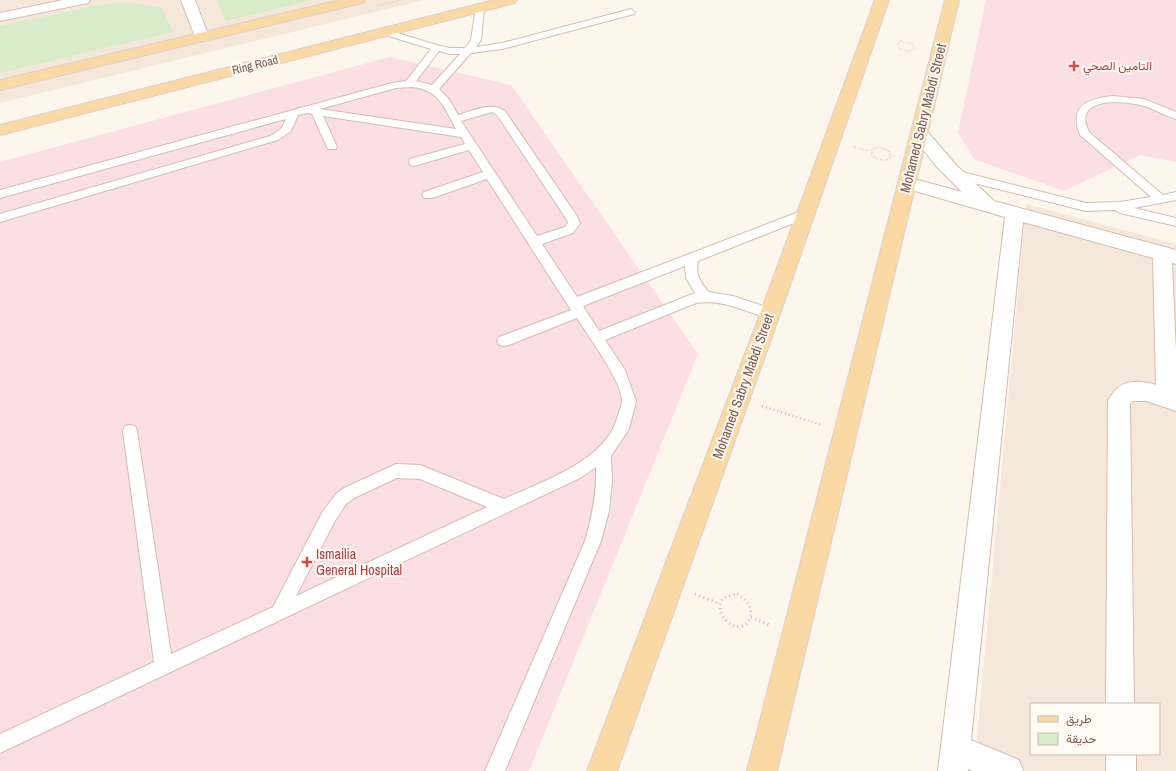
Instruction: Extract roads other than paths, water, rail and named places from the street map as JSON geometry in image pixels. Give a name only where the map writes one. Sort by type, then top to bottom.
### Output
[{"type":"main road","points":[[0,85],[358,0]]},
{"type":"main road","name":"Ring Road","points":[[0,130],[510,0]]},
{"type":"main road","name":"Mohamed Sabry Mabdi Street","points":[[602,771],[770,314],[882,0]]},
{"type":"main road","name":"Mohamed Sabry Mabdi Street","points":[[762,771],[952,0]]},
{"type":"street","points":[[12,7],[83,0]]},
{"type":"street","points":[[188,0],[202,37]]},
{"type":"street","points":[[920,134],[935,154],[954,174],[991,206]]},
{"type":"street","points":[[907,184],[1169,255],[1172,400],[1146,392],[1132,391],[1126,393],[1120,401],[1120,703]]},
{"type":"street","points":[[1008,771],[954,760],[1015,213]]},
{"type":"street","points":[[1120,755],[1121,771]]},
{"type":"lane","points":[[434,88],[468,51],[476,40],[480,8]]},
{"type":"lane","points":[[385,32],[450,52],[468,51],[502,46],[631,12]]},
{"type":"lane","points":[[410,83],[437,48]]},
{"type":"lane","points":[[0,194],[396,85],[410,83],[423,84],[434,88],[442,95],[455,119],[490,174],[620,374],[629,401],[622,429],[603,454],[575,473],[0,744]]},
{"type":"lane","points":[[1161,199],[1084,135],[1080,126],[1080,118],[1083,109],[1092,103],[1118,98],[1149,103],[1176,116]]},
{"type":"lane","points":[[455,119],[492,109],[501,113],[573,219],[574,223],[569,230],[534,242]]},
{"type":"lane","points":[[305,111],[468,139]]},
{"type":"lane","points":[[305,111],[332,147]]},
{"type":"lane","points":[[0,218],[274,138],[286,131],[305,111]]},
{"type":"lane","points":[[414,162],[468,139]]},
{"type":"lane","points":[[428,195],[490,174]]},
{"type":"lane","points":[[954,174],[1073,205],[1099,208],[1112,208],[1176,196]]},
{"type":"lane","points":[[1112,208],[1176,222]]},
{"type":"lane","points":[[504,341],[693,257],[805,214]]},
{"type":"lane","points":[[693,257],[690,264],[690,273],[698,289],[705,296]]},
{"type":"lane","points":[[596,338],[695,298],[705,296],[724,298],[770,314]]},
{"type":"lane","points":[[130,431],[164,667]]},
{"type":"lane","points":[[495,771],[593,541],[602,511],[604,482],[603,454]]},
{"type":"lane","points":[[279,612],[329,516],[341,499],[349,493],[396,471],[412,471],[420,472],[504,506]]},
{"type":"place","name":"التامين الصحي","points":[[1074,66]]},
{"type":"place","name":"Ismailia General Hospital","points":[[307,562]]}]
